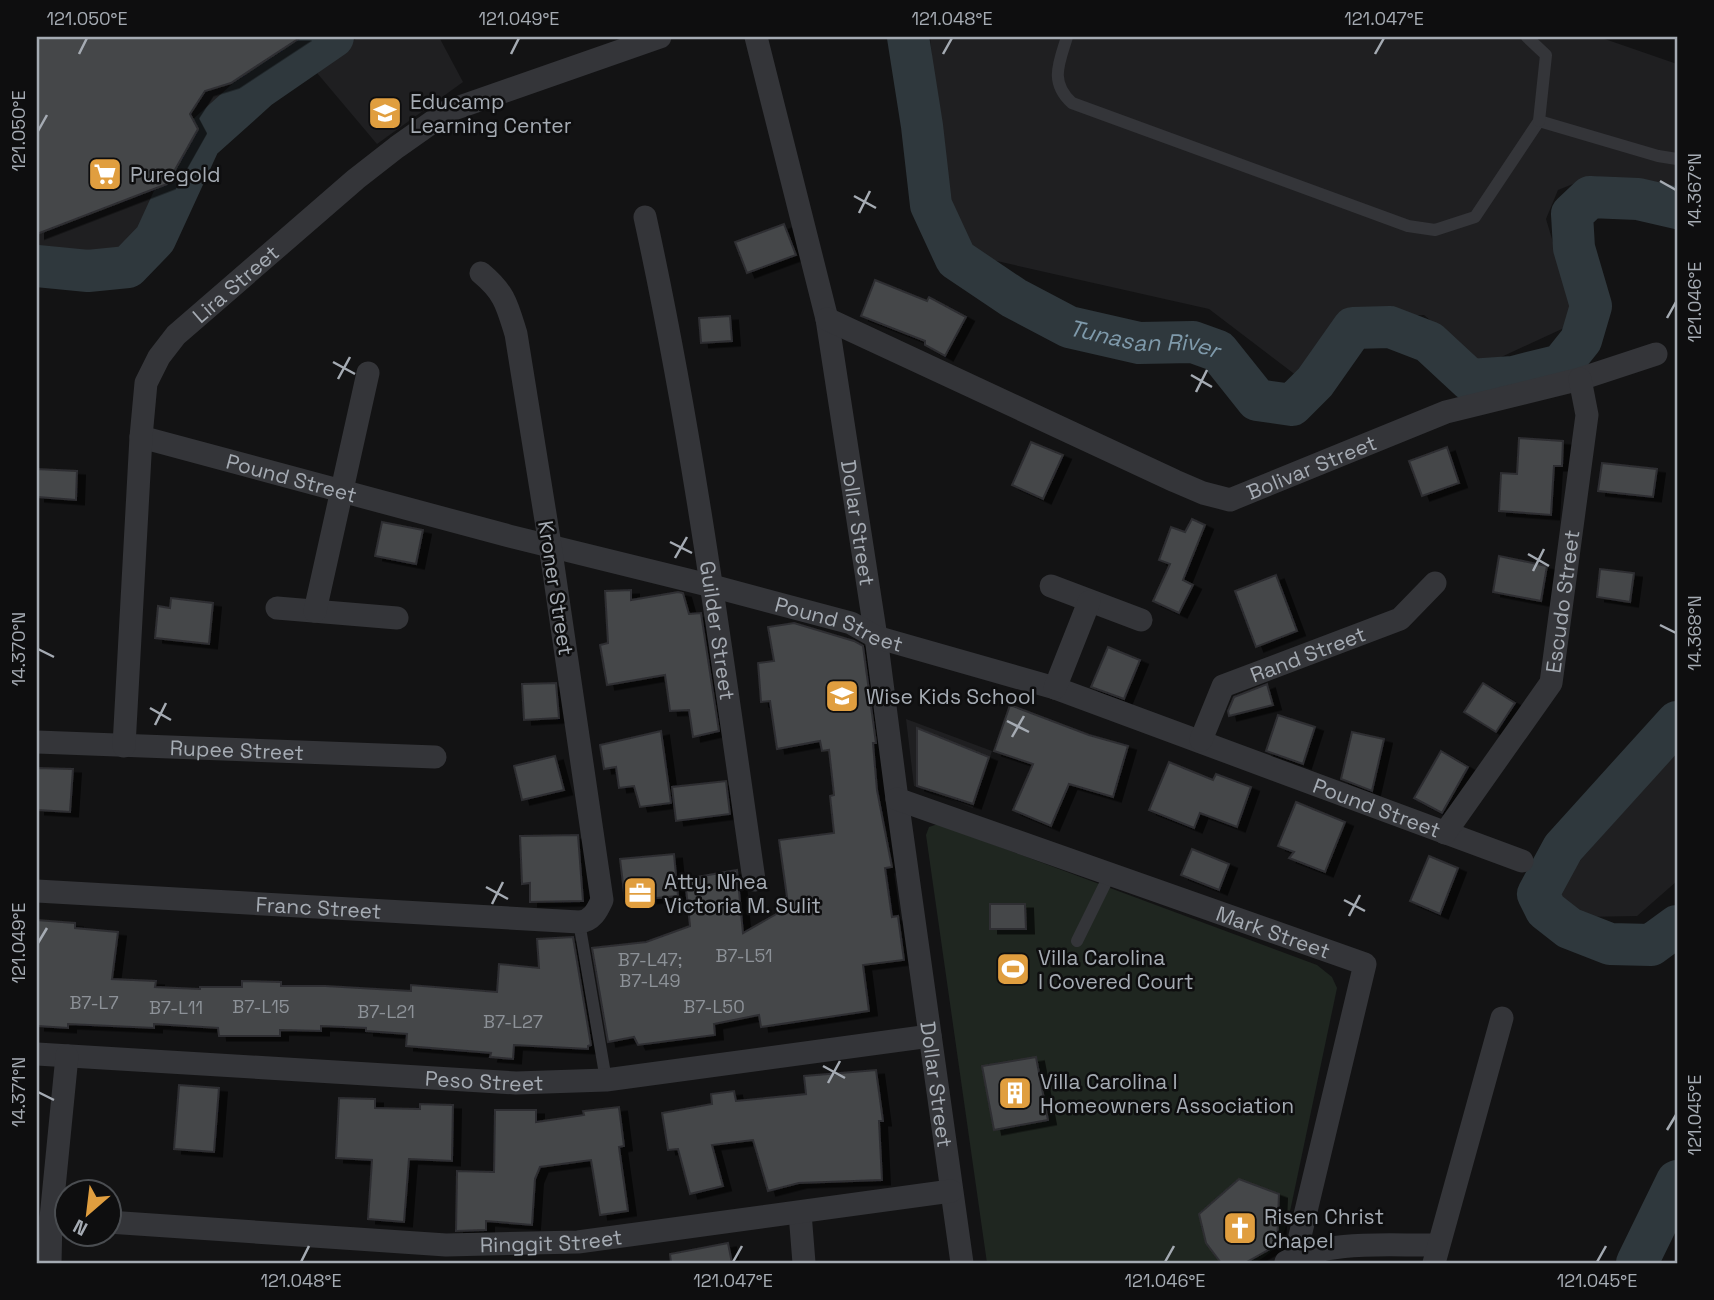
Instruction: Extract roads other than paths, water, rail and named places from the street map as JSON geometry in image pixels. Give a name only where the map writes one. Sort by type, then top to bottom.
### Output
[{"type":"street","name":"Lira Street","points":[[124,746],[141,437],[146,383],[159,357],[176,335],[356,180],[448,111],[660,37]]},
{"type":"street","name":"Dollar Street","points":[[756,37],[827,319],[876,637],[962,1263]]},
{"type":"street","name":"Guilder Street","points":[[645,217],[665,307],[712,586],[754,880]]},
{"type":"street","name":"Kroner Street","points":[[481,274],[497,286],[505,298],[516,334],[600,886],[601,900],[588,917]]},
{"type":"street","name":"Bolivar Street","points":[[827,319],[1175,481],[1203,493],[1230,500],[1446,412],[1580,379],[1656,354]]},
{"type":"street","points":[[315,611],[368,373]]},
{"type":"street","name":"Escudo Street","points":[[1445,832],[1551,683],[1587,415],[1580,379]]},
{"type":"street","name":"Pound Street","points":[[141,437],[342,492],[850,623],[876,637],[1055,688],[1522,861]]},
{"type":"street","name":"Rand Street","points":[[1200,740],[1223,686],[1401,619],[1435,583]]},
{"type":"street","points":[[1051,586],[1141,620]]},
{"type":"street","points":[[1055,688],[1089,602]]},
{"type":"street","points":[[276,608],[397,618]]},
{"type":"street","name":"Rupee Street","points":[[37,742],[435,757]]},
{"type":"street","name":"Mark Street","points":[[897,799],[1365,964],[1289,1260]]},
{"type":"street","name":"Franc Street","points":[[37,891],[588,917]]},
{"type":"street","points":[[1289,1260],[1319,1251],[1353,1247],[1436,1254],[1502,1018]]},
{"type":"street","name":"Peso Street","points":[[37,1054],[516,1083],[606,1080],[930,1036]]},
{"type":"street","points":[[61,1178],[67,1056]]},
{"type":"street","name":"Ringgit Street","points":[[122,1223],[446,1245],[579,1242],[951,1191]]},
{"type":"street","points":[[800,1213],[804,1263]]},
{"type":"lane","points":[[1068,37],[1058,65],[1058,80],[1061,93],[1072,103],[1408,226],[1435,230],[1475,217],[1539,121],[1546,55],[1527,37]]},
{"type":"lane","points":[[1539,121],[1658,156],[1677,159]]},
{"type":"lane","points":[[1077,941],[1110,874]]},
{"type":"lane","points":[[588,917],[606,1080]]},
{"type":"waterway","name":"Tunasan River","points":[[37,266],[88,271],[128,267],[155,239],[200,141],[259,88],[333,37]]},
{"type":"waterway","name":"Tunasan River","points":[[908,37],[931,205],[956,259],[1014,298],[1069,327],[1139,343],[1193,342],[1218,351],[1257,400],[1292,405],[1315,382],[1353,328],[1390,327],[1429,342],[1470,380],[1513,377],[1561,365],[1581,340],[1591,306],[1574,248],[1572,214],[1590,197],[1638,199],[1677,208]]},
{"type":"waterway","name":"Tunasan River","points":[[1677,722],[1563,848],[1538,894],[1546,910],[1569,928],[1610,944],[1651,945],[1677,926]]},
{"type":"waterway","name":"Tunasan River","points":[[1637,1263],[1677,1181]]},
{"type":"place","name":"Educamp Learning Center","points":[[385,113]]},
{"type":"place","name":"Puregold","points":[[105,174]]},
{"type":"place","name":"Wise Kids School","points":[[842,696]]},
{"type":"place","name":"Atty. Nhea Victoria M. Sulit","points":[[640,893]]},
{"type":"place","name":"Villa Carolina I Covered Court","points":[[1013,969]]},
{"type":"place","name":"Villa Carolina I Homeowners Association","points":[[1015,1093]]},
{"type":"place","name":"Risen Christ Chapel","points":[[1240,1228]]}]
